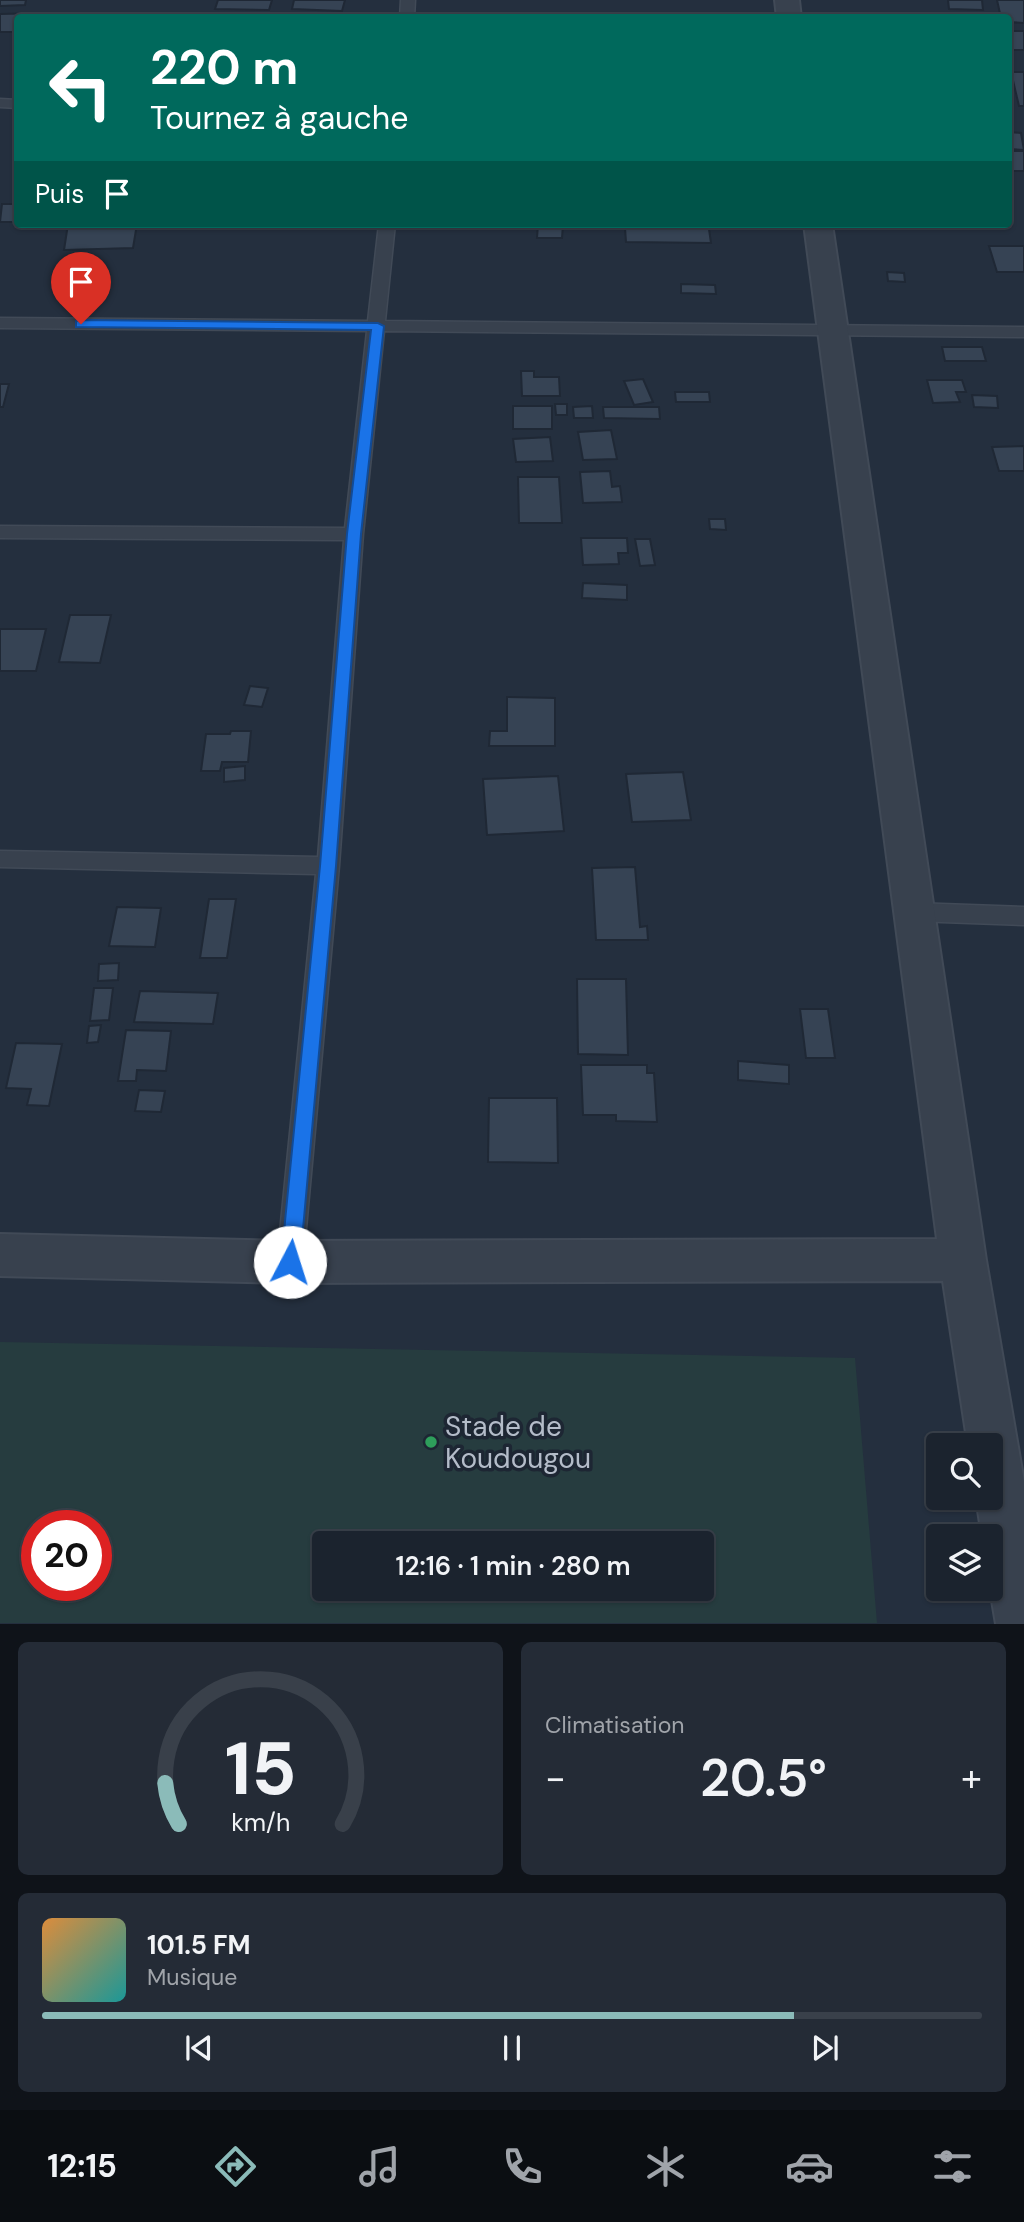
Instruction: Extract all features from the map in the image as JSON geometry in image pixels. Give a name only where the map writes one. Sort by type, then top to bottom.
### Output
[{"type":"street","points":[[819,228],[963,1261],[1022,1623]]},
{"type":"street","points":[[0,1255],[290,1262],[963,1261]]},
{"type":"lane","points":[[290,1262],[328,866],[354,534],[387,228]]},
{"type":"lane","points":[[0,323],[1024,332]]},
{"type":"lane","points":[[0,532],[354,534]]},
{"type":"lane","points":[[0,859],[328,866]]},
{"type":"lane","points":[[914,912],[1024,916]]},
{"type":"green space","name":"Stade de Koudougou","points":[[0,1342],[855,1358],[877,1623],[0,1623]]},
{"type":"building","points":[[0,0],[26,0],[25,5],[0,6]]},
{"type":"building","points":[[218,0],[272,0],[269,10],[215,9]]},
{"type":"building","points":[[294,0],[345,0],[342,11],[292,9]]},
{"type":"building","points":[[948,0],[982,0],[983,10],[949,9]]},
{"type":"building","points":[[997,0],[1024,0],[1024,23],[1012,22],[1012,14],[1000,14]]},
{"type":"building","points":[[43,13],[14,14],[14,32],[0,32],[0,14]]},
{"type":"building","points":[[1012,31],[1024,31],[1024,50],[1012,50]]},
{"type":"building","points":[[1012,72],[1024,72],[1024,106],[1019,106]]},
{"type":"building","points":[[1012,132],[1021,133],[1024,150],[1012,149]]},
{"type":"building","points":[[1012,151],[1024,151],[1024,171],[1012,171]]},
{"type":"building","points":[[2,204],[14,204],[14,222],[0,222]]},
{"type":"building","points":[[67,228],[136,228],[133,248],[64,250]]},
{"type":"building","points":[[538,228],[563,228],[562,238],[537,238]]},
{"type":"building","points":[[625,228],[709,229],[711,243],[626,242]]},
{"type":"building","points":[[989,246],[1024,246],[1024,272],[997,272]]},
{"type":"building","points":[[887,272],[904,273],[905,282],[888,281]]},
{"type":"building","points":[[681,284],[715,285],[716,294],[681,293]]},
{"type":"building","points":[[942,347],[982,347],[986,361],[945,361]]},
{"type":"building","points":[[521,371],[534,371],[534,377],[559,377],[560,396],[522,396]]},
{"type":"building","points":[[643,379],[653,402],[634,405],[624,381]]},
{"type":"building","points":[[927,380],[962,380],[966,392],[956,392],[960,402],[933,403]]},
{"type":"building","points":[[0,384],[9,384],[3,407],[0,407]]},
{"type":"building","points":[[675,392],[709,392],[710,402],[676,402]]},
{"type":"building","points":[[972,395],[997,396],[998,408],[974,407]]},
{"type":"building","points":[[555,404],[567,404],[567,415],[556,415]]},
{"type":"building","points":[[513,406],[552,406],[552,429],[513,429]]},
{"type":"building","points":[[592,406],[593,418],[574,418],[573,407]]},
{"type":"building","points":[[603,407],[659,407],[660,419],[604,418]]},
{"type":"building","points":[[611,430],[617,459],[583,460],[578,432]]},
{"type":"building","points":[[550,437],[553,461],[516,462],[513,439]]},
{"type":"building","points":[[1024,446],[1024,471],[999,471],[992,447]]},
{"type":"building","points":[[610,471],[612,487],[620,486],[622,502],[583,503],[580,472]]},
{"type":"building","points":[[518,477],[559,477],[562,523],[519,523]]},
{"type":"building","points":[[709,519],[725,519],[726,530],[710,529]]},
{"type":"building","points":[[581,538],[627,538],[628,553],[618,553],[619,564],[583,565]]},
{"type":"building","points":[[635,539],[650,539],[655,565],[640,566]]},
{"type":"building","points":[[583,583],[627,585],[627,600],[582,598]]},
{"type":"building","points":[[70,615],[111,615],[100,663],[59,662]]},
{"type":"building","points":[[0,629],[46,629],[36,671],[0,671]]},
{"type":"building","points":[[250,686],[268,688],[262,707],[244,705]]},
{"type":"building","points":[[507,697],[555,698],[555,746],[489,746],[490,731],[507,731]]},
{"type":"building","points":[[231,731],[251,731],[248,762],[222,762],[220,771],[201,771],[206,734],[230,734]]},
{"type":"building","points":[[245,766],[245,780],[224,782],[224,768]]},
{"type":"building","points":[[683,772],[691,820],[632,822],[626,774]]},
{"type":"building","points":[[558,776],[564,831],[487,835],[483,779]]},
{"type":"building","points":[[635,867],[640,927],[647,926],[648,940],[596,940],[592,868]]},
{"type":"building","points":[[209,899],[236,899],[227,958],[200,958]]},
{"type":"building","points":[[117,907],[161,908],[155,947],[109,946]]},
{"type":"building","points":[[119,963],[118,980],[98,981],[99,964]]},
{"type":"building","points":[[577,979],[626,979],[628,1055],[578,1054]]},
{"type":"building","points":[[94,988],[113,988],[109,1020],[90,1021]]},
{"type":"building","points":[[140,991],[218,993],[213,1024],[134,1022]]},
{"type":"building","points":[[800,1009],[828,1009],[835,1058],[806,1058]]},
{"type":"building","points":[[101,1025],[98,1042],[87,1043],[89,1026]]},
{"type":"building","points":[[126,1030],[171,1031],[166,1071],[137,1070],[136,1081],[118,1081]]},
{"type":"building","points":[[16,1043],[62,1044],[49,1106],[27,1105],[31,1089],[6,1088]]},
{"type":"building","points":[[738,1061],[789,1065],[789,1084],[738,1080]]},
{"type":"building","points":[[581,1065],[647,1065],[647,1073],[654,1073],[657,1122],[616,1121],[616,1115],[583,1115]]},
{"type":"building","points":[[139,1090],[165,1091],[161,1112],[135,1111]]},
{"type":"building","points":[[489,1098],[557,1098],[558,1163],[488,1162]]},
{"type":"place","name":"Stade de Koudougou","points":[[431,1442]]},
{"type":"route","points":[[81,324],[378,326],[354,534],[328,866],[290,1262]]}]
